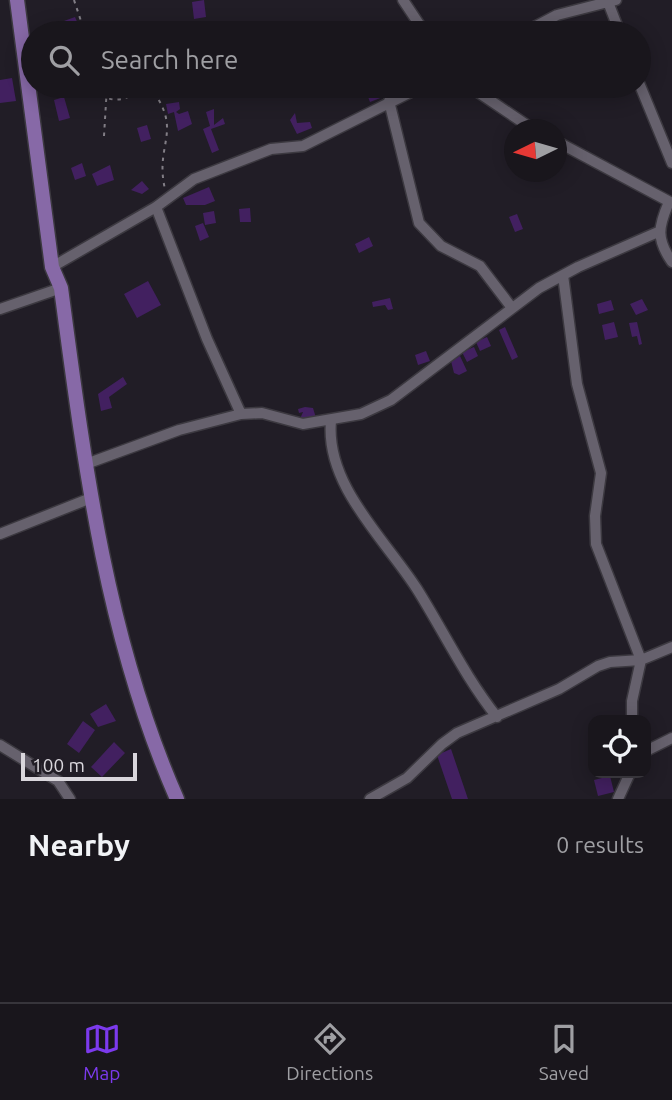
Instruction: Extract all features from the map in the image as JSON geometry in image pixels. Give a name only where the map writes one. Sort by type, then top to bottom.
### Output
[{"type":"main road","points":[[18,0],[21,24]]},
{"type":"main road","points":[[30,98],[52,267],[61,288],[91,498],[125,653],[177,799]]},
{"type":"street","points":[[403,0],[417,21]]},
{"type":"street","points":[[546,21],[557,15],[612,1],[617,21]]},
{"type":"street","points":[[52,267],[156,207],[194,179],[271,149],[303,146],[344,128],[396,98]]},
{"type":"street","points":[[487,98],[518,119]]},
{"type":"street","points":[[645,98],[672,163]]},
{"type":"street","points":[[389,101],[419,223],[441,246],[482,268],[512,308]]},
{"type":"street","points":[[567,147],[671,202],[658,232],[662,247],[672,262]]},
{"type":"street","points":[[156,207],[207,339],[241,414]]},
{"type":"street","points":[[86,464],[179,430],[241,414],[262,413],[296,423],[331,421],[361,414],[391,400],[512,308],[564,275],[658,232]]},
{"type":"street","points":[[564,275],[577,384],[601,473],[600,497],[595,516],[596,544],[641,660],[632,701],[632,715]]},
{"type":"street","points":[[0,309],[61,288]]},
{"type":"street","points":[[331,421],[332,458],[362,514],[416,588],[472,686],[497,717]]},
{"type":"street","points":[[0,534],[91,498]]},
{"type":"street","points":[[370,799],[407,778],[457,733],[559,689],[598,666],[610,662],[641,660],[672,647]]},
{"type":"street","points":[[651,748],[672,738]]},
{"type":"street","points":[[0,745],[58,781],[70,799]]},
{"type":"street","points":[[618,799],[628,778]]},
{"type":"path","points":[[74,0],[81,21]]},
{"type":"path","points":[[104,98],[121,101],[127,98]]},
{"type":"path","points":[[104,136],[106,98]]},
{"type":"path","points":[[159,98],[170,128],[160,168],[167,197]]},
{"type":"building","points":[[204,0],[206,17],[194,19],[192,2]]},
{"type":"building","points":[[12,78],[16,101],[0,103],[0,80]]},
{"type":"building","points":[[64,98],[70,118],[59,121],[54,100]]},
{"type":"building","points":[[179,102],[180,109],[176,112],[179,114],[188,111],[192,124],[178,131],[174,112],[168,114],[166,104]]},
{"type":"building","points":[[214,109],[214,125],[223,118],[225,124],[211,129],[219,150],[212,153],[203,129],[210,126],[206,112]]},
{"type":"building","points":[[295,113],[297,123],[310,122],[312,128],[297,134],[290,120]]},
{"type":"building","points":[[147,125],[151,139],[141,142],[137,128]]},
{"type":"building","points":[[82,163],[86,176],[75,180],[71,168]]},
{"type":"building","points":[[110,165],[114,180],[97,186],[92,174]]},
{"type":"building","points":[[142,181],[149,189],[142,194],[131,190]]},
{"type":"building","points":[[209,187],[215,201],[205,205],[186,205],[183,198]]},
{"type":"building","points":[[250,208],[251,222],[240,222],[239,209]]},
{"type":"building","points":[[214,211],[216,223],[205,225],[203,213]]},
{"type":"building","points":[[517,214],[523,229],[515,232],[509,217]]},
{"type":"building","points":[[203,223],[209,237],[200,241],[195,226]]},
{"type":"building","points":[[369,237],[373,246],[359,253],[355,244]]},
{"type":"building","points":[[148,281],[161,305],[137,318],[124,294]]},
{"type":"building","points":[[390,298],[393,309],[388,310],[385,305],[373,307],[372,302]]},
{"type":"building","points":[[642,299],[648,310],[636,315],[630,304]]},
{"type":"building","points":[[611,300],[614,310],[599,314],[597,304]]},
{"type":"building","points":[[614,322],[618,337],[605,340],[602,325]]},
{"type":"building","points":[[637,322],[642,344],[639,345],[637,336],[632,337],[629,323]]},
{"type":"building","points":[[505,327],[518,357],[512,360],[499,330]]},
{"type":"building","points":[[487,337],[491,346],[480,351],[476,342]]},
{"type":"building","points":[[474,347],[478,356],[467,362],[462,352]]},
{"type":"building","points":[[426,351],[430,361],[418,365],[415,355]]},
{"type":"building","points":[[460,356],[467,371],[459,375],[454,373],[451,361]]},
{"type":"building","points":[[123,377],[127,384],[109,397],[112,408],[101,411],[98,394]]},
{"type":"building","points":[[313,408],[316,418],[300,419],[303,412],[299,413],[298,409]]},
{"type":"building","points":[[106,704],[116,721],[98,727],[90,714]]},
{"type":"building","points":[[83,721],[95,730],[79,753],[67,744]]},
{"type":"building","points":[[114,742],[125,753],[102,777],[91,767]]},
{"type":"building","points":[[451,749],[468,799],[452,799],[437,755]]},
{"type":"building","points":[[610,778],[614,792],[598,796],[594,780]]}]
